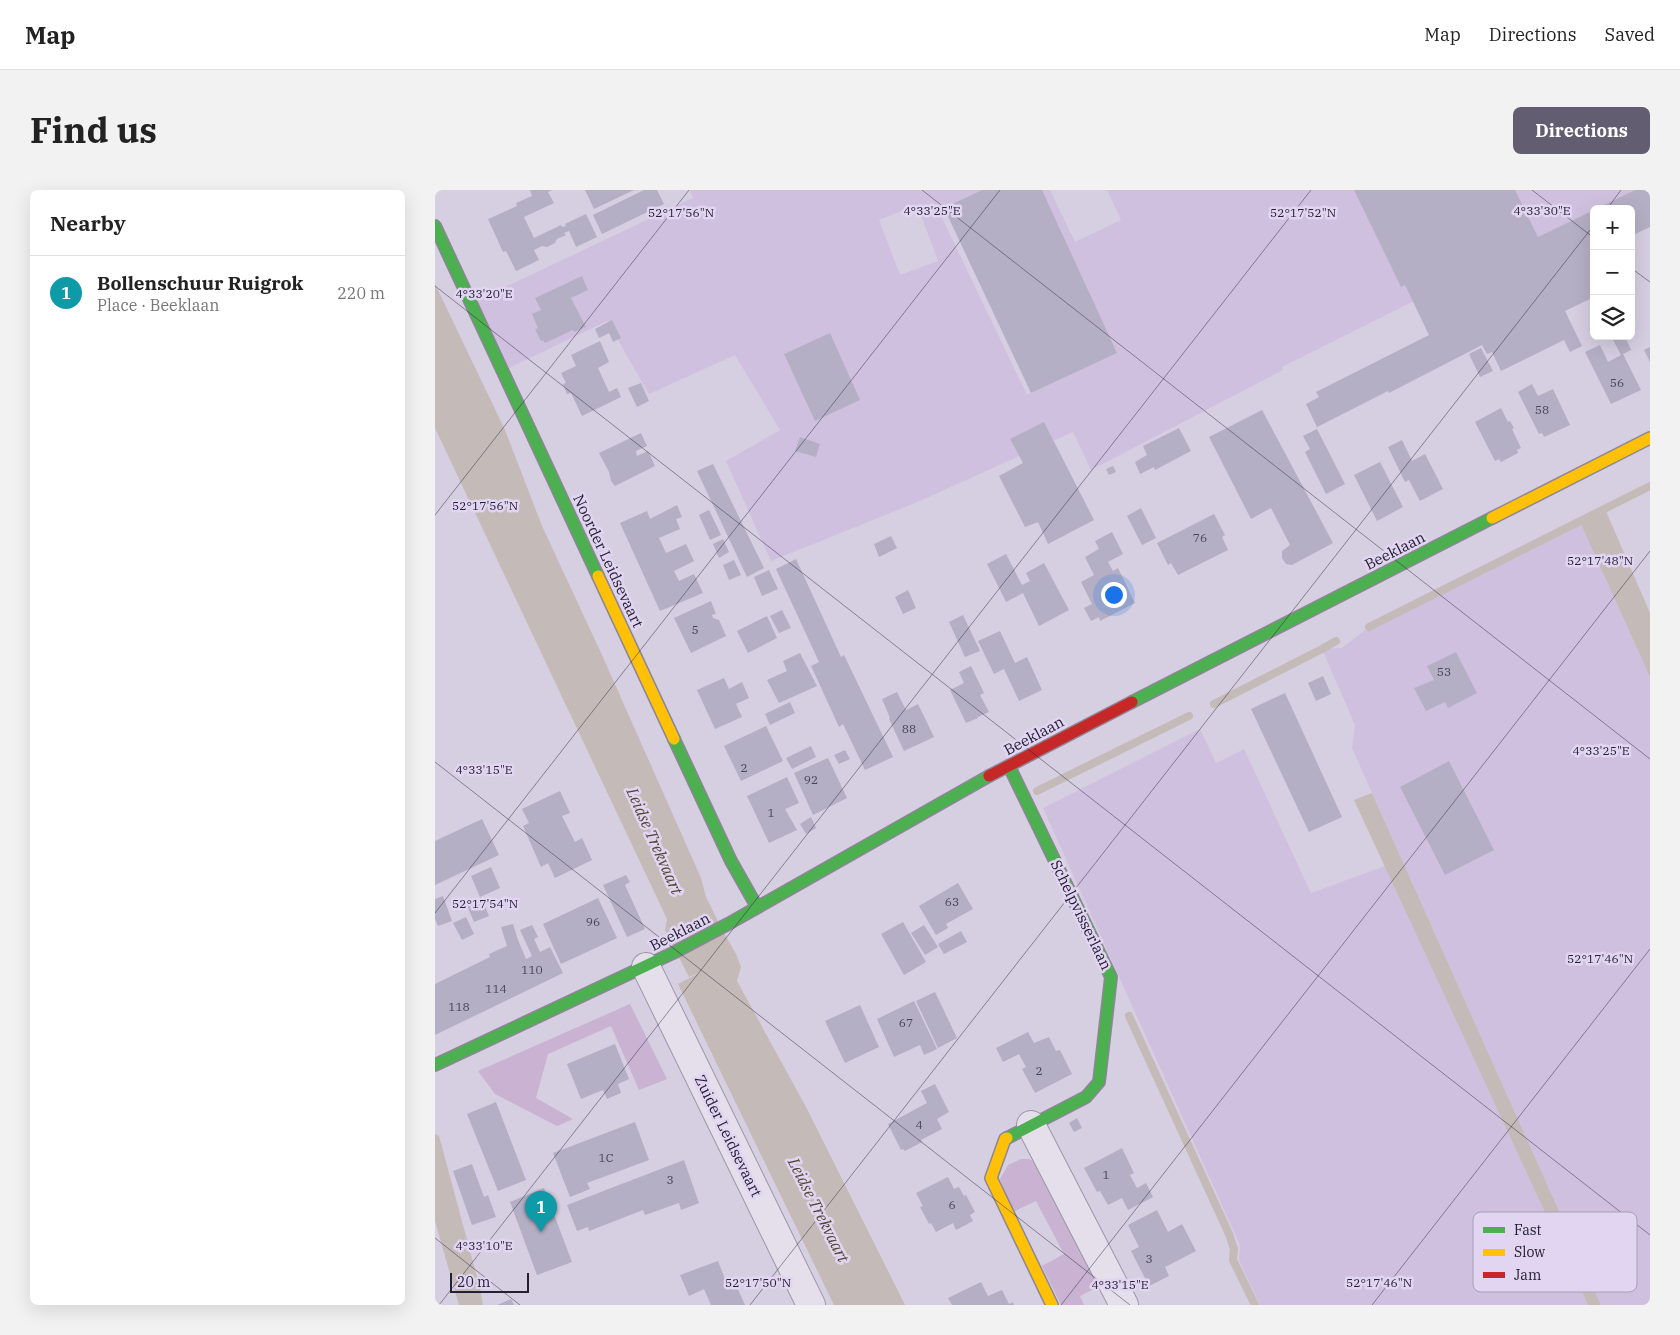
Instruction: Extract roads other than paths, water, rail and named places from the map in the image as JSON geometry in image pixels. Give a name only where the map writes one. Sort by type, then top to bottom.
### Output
[{"type":"street","name":"Noorder Leidsevaart","points":[[435,226],[731,861],[757,907]]},
{"type":"street","name":"Beeklaan","points":[[435,1065],[646,967],[728,924],[938,804],[1009,766],[1650,438]]},
{"type":"street","name":"Schelpvisserlaan","points":[[1009,766],[1111,977],[1099,1082],[1086,1097],[1005,1139],[991,1178],[1052,1305]]},
{"type":"street","name":"Zuider Leidsevaart","points":[[646,967],[811,1305]]},
{"type":"street","points":[[1031,1125],[1124,1305]]},
{"type":"water","name":"Leidse Trekvaart","points":[[435,284],[505,430],[542,526],[602,655],[701,878],[706,897],[736,954],[741,967],[737,981],[806,1107],[905,1305],[834,1305],[678,984],[701,972],[689,977],[665,930],[667,919],[435,428]]},
{"type":"water","points":[[1605,509],[1650,613],[1650,677],[1580,522]]},
{"type":"water","points":[[1372,793],[1559,1212],[1545,1212],[1354,800]]},
{"type":"water","points":[[435,1134],[439,1136],[483,1305],[459,1305],[435,1221]]},
{"type":"water","points":[[1582,1292],[1595,1292],[1601,1305],[1588,1305]]},
{"type":"waterway","points":[[1369,627],[1650,486]]},
{"type":"waterway","points":[[1214,704],[1336,641]]},
{"type":"waterway","points":[[1037,791],[1189,716]]},
{"type":"waterway","points":[[1129,1016],[1229,1234],[1234,1249],[1233,1260],[1255,1305]]},
{"type":"place","name":"Bollenschuur Ruigrok","points":[[541,1232]]}]
